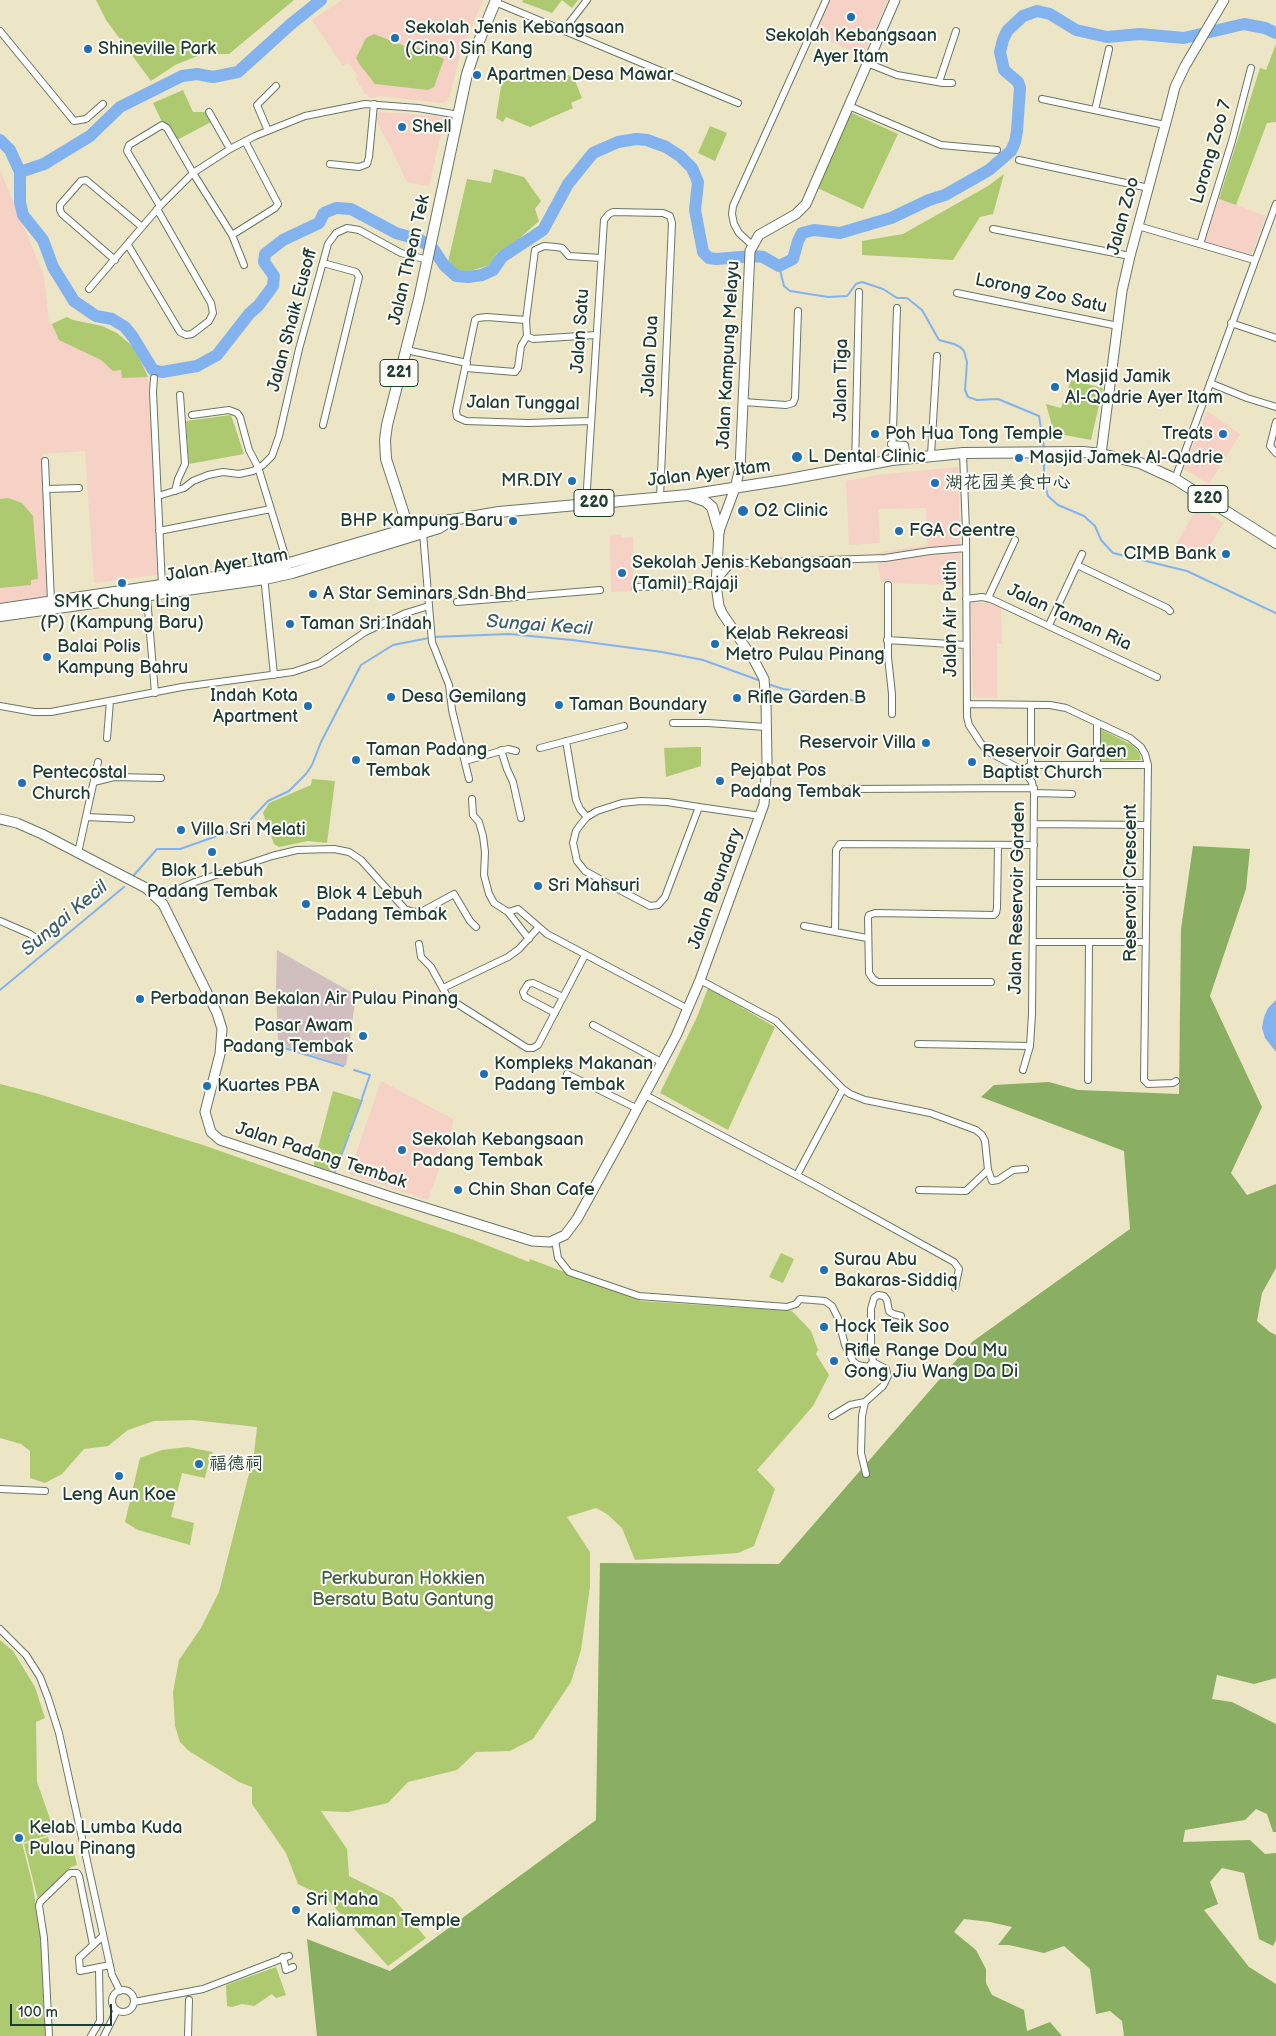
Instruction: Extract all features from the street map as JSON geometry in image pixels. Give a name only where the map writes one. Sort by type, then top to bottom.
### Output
[{"type":"main road","name":"Jalan Thean Tek","points":[[409,532],[386,459],[385,440],[390,408],[428,258],[470,63],[496,1]]},
{"type":"main road","name":"Jalan Ayer Itam","points":[[0,609],[162,586],[292,573],[409,532],[437,520],[452,520],[499,512],[688,495],[855,468],[892,460],[962,453],[1052,452],[1101,454],[1140,463],[1175,479],[1276,543]]},
{"type":"main road","points":[[688,495],[709,504],[714,512],[718,531]]},
{"type":"main road","name":"Jalan Ayer Itam","points":[[0,616],[147,597],[264,575],[288,565],[409,532],[423,533],[439,528],[452,520]]},
{"type":"street","points":[[563,31],[587,0]]},
{"type":"street","points":[[751,248],[739,234],[734,224],[732,214],[734,206],[826,0]]},
{"type":"street","name":"Jalan Kampung Melayu","points":[[735,488],[740,468],[748,266],[751,248],[765,231],[802,210],[895,0]]},
{"type":"street","name":"Jalan Zoo","points":[[1101,454],[1122,291],[1175,88],[1194,48],[1224,0]]},
{"type":"street","points":[[496,1],[563,31],[738,103]]},
{"type":"street","points":[[0,31],[74,121],[86,120],[103,104]]},
{"type":"street","points":[[939,82],[956,31]]},
{"type":"street","points":[[1095,110],[1109,49]]},
{"type":"street","points":[[867,63],[897,75],[952,83]]},
{"type":"street","name":"Lorong Zoo 7","points":[[1200,244],[1232,141],[1251,68]]},
{"type":"street","points":[[268,131],[257,105],[276,86]]},
{"type":"street","points":[[1042,99],[1166,124]]},
{"type":"street","points":[[89,289],[159,207],[193,174],[245,141],[305,116],[374,104],[418,108],[459,115]]},
{"type":"street","points":[[330,164],[359,167],[367,164],[374,104]]},
{"type":"street","points":[[849,106],[941,145],[997,150]]},
{"type":"street","points":[[209,112],[230,149]]},
{"type":"street","points":[[128,245],[180,332],[186,335],[192,334],[209,321],[213,313],[211,303],[128,154],[129,145],[158,126],[165,126],[232,235],[244,265]]},
{"type":"street","points":[[232,235],[275,208],[278,204],[245,141]]},
{"type":"street","points":[[1019,160],[1149,188]]},
{"type":"street","points":[[115,260],[62,214],[60,205],[81,181],[86,180],[142,227]]},
{"type":"street","points":[[1175,479],[1276,204]]},
{"type":"street","name":"Jalan Dua","points":[[604,220],[609,214],[614,212],[663,213],[670,216],[672,223],[660,497]]},
{"type":"street","name":"Jalan Satu","points":[[586,504],[604,220]]},
{"type":"street","points":[[1138,226],[1254,260]]},
{"type":"street","name":"Jalan Shaik Eusoff","points":[[258,467],[272,456],[279,436],[300,349],[328,244],[332,237],[347,228],[359,230],[401,253],[428,258]]},
{"type":"street","points":[[993,229],[1130,256]]},
{"type":"street","points":[[406,350],[466,365],[515,372],[518,368],[522,346],[527,336],[526,320],[535,250],[544,246],[556,246],[562,248],[569,256],[602,258]]},
{"type":"street","points":[[323,264],[356,272],[359,277],[323,425]]},
{"type":"street","name":"Jalan Tiga","points":[[855,468],[859,292]]},
{"type":"street","name":"Lorong Zoo Satu","points":[[957,293],[1118,326]]},
{"type":"street","points":[[892,460],[896,308]]},
{"type":"street","points":[[743,402],[793,403],[795,398],[798,311]]},
{"type":"street","name":"Jalan Tunggal","points":[[526,320],[478,318],[474,324],[456,411],[459,420],[528,423],[590,420]]},
{"type":"street","points":[[1231,323],[1276,338]]},
{"type":"street","points":[[527,336],[533,340],[596,335]]},
{"type":"street","points":[[932,455],[937,356]]},
{"type":"street","points":[[154,378],[162,586]]},
{"type":"street","points":[[1210,382],[1247,398],[1276,407]]},
{"type":"street","points":[[175,491],[185,464],[180,395]]},
{"type":"street","points":[[192,415],[229,410],[237,413],[240,417],[249,450],[258,467],[288,565]]},
{"type":"street","points":[[1276,422],[1270,442],[1271,448],[1276,452]]},
{"type":"street","points":[[891,444],[905,445],[907,458]]},
{"type":"street","name":"Jalan Air Putih","points":[[962,453],[966,548],[966,646],[969,725],[974,735],[987,751],[1024,771]]},
{"type":"street","points":[[45,461],[51,602]]},
{"type":"street","points":[[158,496],[175,491],[208,475],[223,472],[239,474],[253,471],[258,467]]},
{"type":"street","points":[[46,489],[79,488]]},
{"type":"street","name":"Jalan Boundary","points":[[555,1240],[565,1235],[577,1219],[662,1063],[700,980],[761,816],[767,790],[764,683],[754,660],[722,613],[719,606],[717,583],[718,531],[735,488]]},
{"type":"street","points":[[159,531],[271,509]]},
{"type":"street","points":[[423,533],[432,639],[446,674],[452,710],[469,779]]},
{"type":"street","points":[[988,598],[1015,540]]},
{"type":"street","points":[[717,564],[885,558],[966,548]]},
{"type":"street","points":[[1049,625],[1082,554]]},
{"type":"street","points":[[635,587],[717,583],[731,564]]},
{"type":"street","points":[[1077,565],[1170,611]]},
{"type":"street","points":[[264,575],[274,675]]},
{"type":"street","points":[[888,585],[888,640],[892,714]]},
{"type":"street","points":[[457,602],[600,590]]},
{"type":"street","points":[[147,597],[155,693]]},
{"type":"street","name":"Jalan Taman Ria","points":[[966,599],[988,598],[1049,625],[1156,677]]},
{"type":"street","points":[[0,706],[34,712],[51,712],[186,687],[293,672],[317,664],[365,632],[406,613],[429,606]]},
{"type":"street","points":[[888,640],[966,646]]},
{"type":"street","points":[[107,738],[110,701]]},
{"type":"street","points":[[967,704],[1031,705],[1066,708],[1135,742],[1145,754],[1148,764],[1031,765],[1024,771]]},
{"type":"street","points":[[1031,705],[1031,765]]},
{"type":"street","points":[[1097,722],[1097,764]]},
{"type":"street","points":[[673,723],[708,723],[766,727]]},
{"type":"street","points":[[540,748],[624,726]]},
{"type":"street","points":[[566,741],[576,800],[580,809],[587,817]]},
{"type":"street","points":[[465,761],[501,750],[511,749],[516,751]]},
{"type":"street","points":[[501,750],[513,782],[521,818]]},
{"type":"street","points":[[78,853],[98,762]]},
{"type":"street","name":"Reservoir Crescent","points":[[1148,764],[1144,1080],[1148,1084],[1173,1083],[1176,1081]]},
{"type":"street","name":"Jalan Reservoir Garden","points":[[1023,1070],[1030,1046],[1034,883],[1034,791],[1029,776],[1024,771]]},
{"type":"street","points":[[94,782],[114,777],[162,778]]},
{"type":"street","points":[[846,789],[1034,791],[1072,794]]},
{"type":"street","points":[[472,799],[472,812],[483,836],[485,852],[484,875],[489,894],[497,906],[508,912],[529,939]]},
{"type":"street","points":[[699,807],[661,904],[654,906],[616,888],[585,871],[580,866],[575,854],[574,837],[587,817],[610,806],[631,801],[667,802],[761,816]]},
{"type":"street","points":[[86,817],[131,819]]},
{"type":"street","name":"Jalan Padang Tembak","points":[[0,819],[27,827],[146,888],[158,898],[167,910],[217,1013],[222,1029],[220,1054],[205,1112],[207,1122],[214,1135],[226,1143],[518,1237],[537,1242],[555,1240]]},
{"type":"street","points":[[1034,824],[1146,824]]},
{"type":"street","points":[[835,932],[836,848],[840,844],[1034,845]]},
{"type":"street","points":[[991,982],[878,982],[870,977],[869,973],[868,918],[869,915],[875,914],[994,915],[997,908],[998,845]]},
{"type":"street","points":[[158,898],[195,882],[272,856],[297,850],[331,849],[349,852],[361,860],[409,916]]},
{"type":"street","points":[[1034,883],[1146,883]]},
{"type":"street","points":[[405,910],[421,912],[454,894],[470,922],[476,927]]},
{"type":"street","points":[[508,912],[518,909],[538,928],[688,1009]]},
{"type":"street","points":[[0,921],[30,934],[41,942]]},
{"type":"street","points":[[804,926],[867,938]]},
{"type":"street","points":[[443,988],[508,957],[529,939],[538,928]]},
{"type":"street","points":[[1033,942],[1146,942]]},
{"type":"street","points":[[1088,1080],[1089,942]]},
{"type":"street","points":[[419,944],[422,957],[431,967],[448,998],[527,1048],[538,1045],[585,955]]},
{"type":"street","points":[[700,980],[776,1021],[842,1089],[865,1100],[930,1113],[976,1130],[985,1141],[990,1180],[995,1182],[1012,1170],[1026,1169]]},
{"type":"street","points":[[555,1013],[525,997],[523,992],[528,984],[533,983],[563,998]]},
{"type":"street","points":[[593,1025],[662,1063]]},
{"type":"street","points":[[918,1044],[1030,1046]]},
{"type":"street","points":[[567,1074],[638,1109]]},
{"type":"street","points":[[797,1176],[842,1089]]},
{"type":"street","points":[[645,1095],[954,1262],[959,1269],[955,1288]]},
{"type":"street","points":[[919,1190],[966,1190],[988,1170]]},
{"type":"street","points":[[555,1240],[558,1258],[569,1272],[639,1296],[787,1308],[796,1304],[800,1299],[825,1301],[834,1308],[845,1345],[853,1361],[868,1367],[873,1362]]},
{"type":"street","points":[[873,1362],[871,1309],[874,1298],[878,1295],[884,1296],[887,1300],[889,1311],[901,1316]]},
{"type":"street","points":[[832,1416],[850,1405],[865,1402],[883,1386],[888,1376],[886,1370],[873,1362]]},
{"type":"street","points":[[865,1402],[862,1416],[861,1453],[866,1474]]},
{"type":"street","points":[[0,1489],[44,1491]]},
{"type":"street","points":[[0,1629],[26,1655],[40,1678],[48,1698],[59,1733],[112,1975],[120,1991]]},
{"type":"street","points":[[49,2036],[44,1938],[39,1906],[40,1902],[73,1872],[79,1876],[94,1945]]},
{"type":"street","points":[[103,1936],[79,1958],[80,1971],[110,1965]]},
{"type":"street","points":[[120,1991],[113,1998],[113,2005],[118,2010],[128,2011],[134,2002],[203,1989],[286,1957],[286,1970],[293,1967]]},
{"type":"street","points":[[91,2036],[100,2021],[99,1968]]},
{"type":"street","points":[[120,1991],[130,1992],[134,2002]]},
{"type":"street","points":[[188,2036],[189,2000]]},
{"type":"street","points":[[104,2036],[118,2010]]},
{"type":"shaded area","name":"Sekolah Jenis Kebangsaan (Cina) Sin Kang","points":[[342,0],[483,0],[460,55],[447,101],[442,103],[380,96],[369,98],[356,79],[358,76],[348,63],[343,66],[312,20]]},
{"type":"shaded area","name":"Sekolah Kebangsaan Ayer Itam","points":[[828,0],[888,0],[863,56],[814,34]]},
{"type":"shaded area","points":[[379,112],[437,116],[444,120],[429,186],[407,182],[377,123],[376,114]]},
{"type":"shaded area","points":[[0,170],[44,276],[49,325],[67,317],[102,326],[117,333],[132,346],[143,362],[148,377],[153,439],[157,575],[94,583],[85,451],[42,454],[48,597],[0,603]]},
{"type":"shaded area","points":[[1219,199],[1266,216],[1251,256],[1204,241]]},
{"type":"shaded area","points":[[1207,411],[1240,434],[1209,484],[1184,469]]},
{"type":"shaded area","points":[[958,467],[961,585],[881,583],[876,553],[927,545],[926,508],[878,509],[880,543],[849,545],[846,481],[877,475]]},
{"type":"shaded area","points":[[1198,506],[1223,523],[1200,563],[1174,548]]},
{"type":"shaded area","name":"Sekolah Jenis Kebangsaan (Tamil) Rajaji","points":[[621,535],[622,538],[633,537],[634,591],[611,592],[610,536]]},
{"type":"shaded area","points":[[971,603],[992,603],[1001,608],[1002,644],[997,643],[997,698],[973,697]]},
{"type":"shaded area","points":[[277,950],[356,995],[346,1066],[278,1044]]},
{"type":"shaded area","name":"Sekolah Kebangsaan Padang Tembak","points":[[381,1081],[453,1119],[451,1137],[428,1200],[349,1174]]},
{"type":"green space","points":[[96,0],[294,0],[229,54],[203,54],[175,65],[151,81],[106,20]]},
{"type":"green space","points":[[523,0],[562,0],[552,13],[522,2]]},
{"type":"green space","points":[[562,0],[578,0],[572,8]]},
{"type":"green space","points":[[374,34],[415,50],[417,47],[444,59],[434,87],[428,90],[375,84],[356,58],[366,38]]},
{"type":"green space","points":[[1276,44],[1276,122],[1267,123],[1236,205],[1219,199],[1260,68],[1266,70]]},
{"type":"green space","points":[[530,70],[559,81],[562,72],[574,78],[582,98],[571,103],[573,108],[530,127],[506,117],[503,122],[496,118],[503,74],[514,77]]},
{"type":"green space","points":[[183,90],[193,112],[205,112],[211,122],[177,140],[168,125],[162,122],[153,103]]},
{"type":"green space","points":[[850,112],[898,134],[863,209],[815,187]]},
{"type":"green space","points":[[710,126],[727,133],[715,161],[698,153]]},
{"type":"green space","points":[[494,169],[524,177],[541,201],[535,209],[539,221],[512,245],[497,253],[490,265],[470,271],[458,271],[448,262],[467,179],[491,183]]},
{"type":"green space","points":[[1004,174],[993,214],[980,217],[953,260],[862,255],[862,241],[903,234],[988,186]]},
{"type":"green space","points":[[67,317],[102,326],[117,333],[132,346],[148,377],[122,378],[121,370],[113,371],[101,360],[59,340],[52,324]]},
{"type":"green space","points":[[1071,380],[1103,388],[1091,440],[1054,433],[1046,404],[1061,408]]},
{"type":"green space","points":[[231,415],[244,454],[189,464],[186,421]]},
{"type":"green space","points":[[8,498],[22,503],[33,516],[38,579],[31,580],[31,585],[0,588],[0,499]]},
{"type":"green space","points":[[1101,729],[1132,745],[1139,752],[1141,760],[1101,761]]},
{"type":"green space","points":[[701,747],[701,766],[666,777],[664,748]]},
{"type":"green space","points":[[312,779],[335,781],[327,843],[308,841],[279,847],[274,844],[263,813],[269,803],[311,785]]},
{"type":"green space","points":[[1193,846],[1250,849],[1246,889],[1210,996],[1262,1107],[1231,1173],[1247,1195],[1276,1184],[1276,1268],[1262,1293],[1257,1321],[1276,1335],[1276,1678],[1254,1684],[1217,1675],[1212,1699],[1232,1702],[1276,1724],[1276,1832],[1273,1832],[1267,1814],[1256,1809],[1245,1820],[1185,1830],[1183,1842],[1250,1840],[1265,1854],[1276,1853],[1276,1940],[1273,1946],[1259,1939],[1244,1873],[1222,1868],[1210,1882],[1218,1904],[1204,1910],[1249,1967],[1276,1984],[1276,2036],[1124,2036],[1122,2021],[1110,2011],[1096,2014],[1090,1969],[1064,1946],[1044,1953],[1009,1945],[998,1945],[1012,1927],[964,1919],[954,1932],[976,1950],[986,1969],[986,1983],[992,1995],[1024,2010],[1027,2031],[1050,2022],[1062,2036],[317,2036],[307,1939],[390,1971],[596,1820],[600,1563],[779,1564],[972,1342],[1130,1229],[1124,1151],[981,1097],[994,1085],[1049,1082],[1078,1090],[1179,1094],[1181,929]]},
{"type":"green space","points":[[708,988],[775,1027],[728,1130],[660,1093],[697,1017]]},
{"type":"green space","name":"Perkuburan Hokkien Bersatu Batu Gantung","points":[[0,1084],[39,1094],[203,1145],[471,1239],[529,1262],[530,1259],[641,1301],[792,1311],[811,1331],[818,1350],[816,1354],[829,1375],[813,1406],[757,1470],[775,1489],[754,1546],[738,1553],[635,1560],[622,1528],[607,1514],[596,1508],[567,1517],[590,1552],[590,1587],[581,1650],[571,1682],[533,1739],[510,1751],[476,1752],[457,1770],[408,1782],[388,1803],[348,1812],[321,1811],[347,1849],[349,1876],[393,1898],[426,1938],[388,1966],[326,1898],[298,1884],[286,1853],[252,1804],[252,1787],[239,1782],[189,1751],[180,1742],[175,1726],[173,1692],[179,1660],[201,1628],[219,1592],[254,1454],[257,1427],[193,1420],[154,1421],[128,1430],[108,1446],[84,1449],[62,1474],[45,1483],[30,1478],[30,1451],[21,1444],[0,1438]]},
{"type":"green space","points":[[333,1091],[362,1100],[335,1172],[314,1166]]},
{"type":"green space","points":[[781,1253],[794,1259],[783,1283],[769,1277]]},
{"type":"green space","points":[[187,1447],[213,1452],[205,1478],[182,1473],[171,1517],[194,1523],[190,1545],[138,1530],[125,1522],[140,1458],[162,1450]]},
{"type":"green space","name":"Kelab Lumba Kuda Pulau Pinang","points":[[0,1640],[13,1651],[35,1687],[45,1718],[36,1722],[37,1782],[55,1833],[22,1843],[32,1882],[42,1940],[47,2036],[0,2036]]},
{"type":"green space","points":[[48,1837],[51,1848],[72,1843],[77,1865],[71,1867],[38,1900],[24,1844]]},
{"type":"green space","points":[[276,1967],[286,1995],[276,1998],[272,1994],[254,2006],[242,2004],[232,2007],[227,2006],[226,1985]]},
{"type":"water","points":[[1276,1000],[1276,1052],[1265,1038],[1262,1028],[1268,1008]]},
{"type":"waterway","points":[[20,172],[44,164],[90,136],[120,107],[182,76],[197,74],[213,77],[238,72],[291,24],[321,0]]},
{"type":"waterway","points":[[0,140],[10,150],[20,172],[20,202],[23,215],[43,240],[53,267],[74,301],[96,316],[112,319],[125,327],[153,370],[162,372],[197,366],[217,355],[273,286],[274,276],[264,262],[265,254],[283,240],[319,223],[324,213],[336,208],[351,209],[396,233],[420,240],[434,250],[444,265],[456,276],[482,275],[493,270],[502,257],[543,230],[568,184],[593,153],[618,142],[636,139],[647,140],[666,147],[680,156],[692,168],[698,182],[695,210],[703,252],[709,258],[763,257],[779,266],[793,259],[802,233],[814,230],[840,233],[891,218],[929,200],[945,195],[989,170],[1011,151],[1017,131],[1020,88],[1018,82],[1004,70],[1000,52],[1007,31],[1023,16],[1037,11],[1050,14],[1076,30],[1107,37],[1140,34],[1184,38],[1244,24],[1265,28],[1276,33]]},
{"type":"waterway","points":[[779,266],[784,286],[790,291],[828,297],[847,296],[856,284],[862,282],[883,289],[897,298],[907,298],[922,310],[939,340],[954,344],[964,351],[967,362],[965,390],[968,397],[977,400],[998,399],[1039,416],[1044,448]]},
{"type":"waterway","points":[[1044,456],[1044,482],[1048,496],[1058,505],[1084,516],[1095,526],[1101,540],[1113,553],[1187,571],[1276,613]]},
{"type":"waterway","name":"Sungai Kecil","points":[[434,637],[509,634],[662,652],[703,660],[761,681]]},
{"type":"waterway","name":"Sungai Kecil","points":[[134,875],[157,849],[180,849],[231,831],[251,819],[268,801],[289,791],[312,765],[321,742],[361,665],[393,645],[429,638]]},
{"type":"waterway","name":"Sungai Kecil","points":[[768,684],[783,689],[828,694],[863,703]]},
{"type":"waterway","name":"Sungai Kecil","points":[[0,990],[124,887]]},
{"type":"waterway","points":[[232,1050],[234,1046],[260,1046]]},
{"type":"waterway","points":[[278,1046],[343,1066]]},
{"type":"waterway","points":[[354,1070],[370,1075],[362,1098]]},
{"type":"waterway","points":[[350,1132],[362,1100]]},
{"type":"waterway","points":[[335,1172],[349,1135]]},
{"type":"place","name":"Sekolah Kebangsaan Ayer Itam","points":[[851,17]]},
{"type":"place","name":"Sekolah Jenis Kebangsaan (Cina) Sin Kang","points":[[395,38]]},
{"type":"place","name":"Shineville Park","points":[[88,49]]},
{"type":"place","name":"Apartmen Desa Mawar","points":[[477,75]]},
{"type":"place","name":"Shell","points":[[402,127]]},
{"type":"place","name":"Masjid Jamik Al-Qadrie Ayer Itam","points":[[1055,387]]},
{"type":"place","name":"Poh Hua Tong Temple","points":[[875,434]]},
{"type":"place","name":"Treats","points":[[1223,434]]},
{"type":"place","name":"L Dental Clinic","points":[[797,457]]},
{"type":"place","name":"Masjid Jamek Al-Qadrie","points":[[1019,458]]},
{"type":"place","name":"MR.DIY","points":[[572,481]]},
{"type":"place","name":"湖花园美食中心","points":[[935,483]]},
{"type":"place","name":"O2 Clinic","points":[[743,511]]},
{"type":"place","name":"BHP Kampung Baru","points":[[513,521]]},
{"type":"place","name":"FGA Ceentre","points":[[899,531]]},
{"type":"place","name":"CIMB Bank","points":[[1226,554]]},
{"type":"place","name":"Sekolah Jenis Kebangsaan (Tamil) Rajaji","points":[[622,573]]},
{"type":"place","name":"SMK Chung Ling (P) (Kampung Baru)","points":[[122,583]]},
{"type":"place","name":"A Star Seminars Sdn Bhd","points":[[313,594]]},
{"type":"place","name":"Taman Sri Indah","points":[[290,624]]},
{"type":"place","name":"Kelab Rekreasi Metro Pulau Pinang","points":[[715,644]]},
{"type":"place","name":"Balai Polis Kampung Bahru","points":[[47,657]]},
{"type":"place","name":"Desa Gemilang","points":[[391,697]]},
{"type":"place","name":"Rifle Garden B","points":[[737,698]]},
{"type":"place","name":"Taman Boundary","points":[[559,705]]},
{"type":"place","name":"Indah Kota Apartment","points":[[308,706]]},
{"type":"place","name":"Reservoir Villa","points":[[926,743]]},
{"type":"place","name":"Taman Padang Tembak","points":[[356,760]]},
{"type":"place","name":"Reservoir Garden Baptist Church","points":[[972,762]]},
{"type":"place","name":"Pejabat Pos Padang Tembak","points":[[720,781]]},
{"type":"place","name":"Pentecostal Church","points":[[22,783]]},
{"type":"place","name":"Villa Sri Melati","points":[[181,830]]},
{"type":"place","name":"Blok 1 Lebuh Padang Tembak","points":[[212,852]]},
{"type":"place","name":"Sri Mahsuri","points":[[538,886]]},
{"type":"place","name":"Blok 4 Lebuh Padang Tembak","points":[[306,904]]},
{"type":"place","name":"Perbadanan Bekalan Air Pulau Pinang","points":[[140,999]]},
{"type":"place","name":"Pasar Awam Padang Tembak","points":[[363,1036]]},
{"type":"place","name":"Kompleks Makanan Padang Tembak","points":[[484,1074]]},
{"type":"place","name":"Kuartes PBA","points":[[207,1086]]},
{"type":"place","name":"Sekolah Kebangsaan Padang Tembak","points":[[402,1150]]},
{"type":"place","name":"Chin Shan Cafe","points":[[458,1190]]},
{"type":"place","name":"Surau Abu Bakaras-Siddiq","points":[[824,1270]]},
{"type":"place","name":"Hock Teik Soo","points":[[824,1327]]},
{"type":"place","name":"Rifle Range Dou Mu Gong Jiu Wang Da Di","points":[[834,1361]]},
{"type":"place","name":"福德祠","points":[[199,1464]]},
{"type":"place","name":"Leng Aun Koe","points":[[119,1476]]},
{"type":"place","name":"Kelab Lumba Kuda Pulau Pinang","points":[[19,1838]]},
{"type":"place","name":"Sri Maha Kaliamman Temple","points":[[296,1910]]}]
